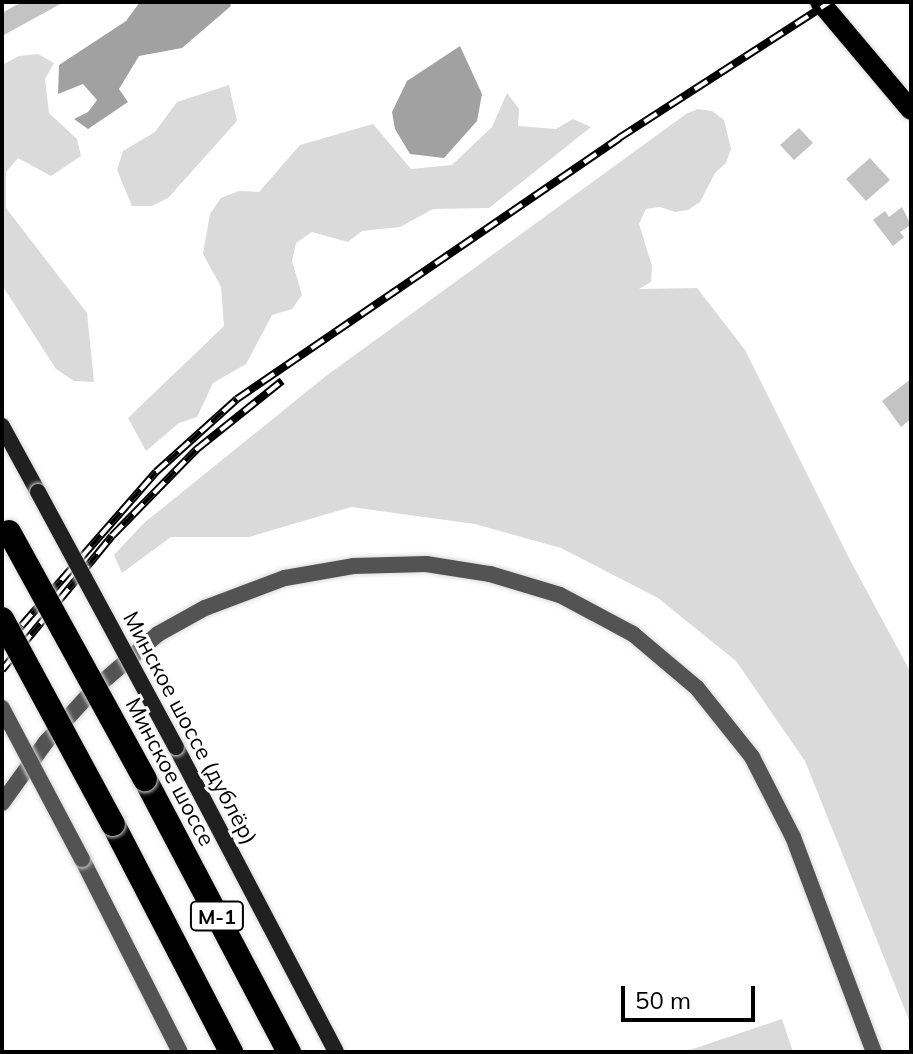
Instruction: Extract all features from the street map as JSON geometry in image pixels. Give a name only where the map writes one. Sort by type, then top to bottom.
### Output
[{"type":"highway","name":"Минское шоссе","points":[[6,525],[289,1052]]},
{"type":"highway","name":"М-1","points":[[2,619],[231,1052]]},
{"type":"main road","points":[[820,2],[911,110]]},
{"type":"main road","name":"Минское шоссе (дублёр)","points":[[2,426],[176,747],[336,1052]]},
{"type":"street","points":[[2,803],[46,742],[93,690],[158,634],[205,608],[285,578],[353,566],[426,564],[490,574],[560,595],[633,634],[706,700],[752,757],[793,837],[874,1052]]},
{"type":"street","points":[[2,708],[180,1052]]},
{"type":"shaded area","points":[[140,2],[229,2],[231,6],[182,48],[139,56],[119,89],[128,102],[88,129],[74,119],[88,112],[97,100],[83,84],[58,94],[59,65],[126,21]]},
{"type":"shaded area","points":[[460,46],[482,94],[477,121],[444,158],[410,154],[395,129],[392,112],[407,81]]},
{"type":"shaded area","points":[[38,54],[54,63],[45,79],[49,113],[77,139],[81,156],[51,176],[18,158],[6,172],[6,208],[87,313],[94,382],[74,381],[56,369],[2,285],[2,65],[19,56]]},
{"type":"shaded area","points":[[229,85],[237,121],[168,198],[152,206],[132,206],[117,170],[123,151],[155,132],[177,102]]},
{"type":"shaded area","points":[[507,93],[519,109],[518,126],[556,129],[573,119],[591,127],[489,208],[433,209],[400,227],[362,231],[348,242],[312,232],[296,243],[292,261],[302,295],[292,309],[272,315],[246,364],[213,383],[197,417],[179,423],[146,451],[128,418],[224,326],[221,287],[203,254],[210,214],[221,198],[239,191],[259,192],[300,145],[373,124],[411,169],[452,165],[492,127]]},
{"type":"shaded area","points":[[698,109],[712,111],[724,120],[731,149],[726,163],[715,173],[700,202],[688,210],[675,212],[660,207],[646,209],[639,224],[652,266],[651,282],[639,289],[697,288],[745,350],[850,560],[911,673],[911,1025],[805,761],[736,661],[658,598],[561,548],[475,524],[351,507],[249,537],[171,537],[122,573],[114,555],[144,523],[326,376],[686,114]]},
{"type":"shaded area","points":[[782,1019],[793,1052],[684,1052]]},
{"type":"building","points":[[22,2],[64,2],[2,36],[2,13]]},
{"type":"building","points":[[799,128],[813,143],[794,160],[780,145]]},
{"type":"building","points":[[870,158],[890,180],[866,201],[846,179]]},
{"type":"building","points":[[902,207],[911,225],[900,232],[904,237],[893,246],[873,220],[885,211],[889,217]]},
{"type":"building","points":[[911,379],[911,419],[901,427],[882,401]]},
{"type":"railway","points":[[2,648],[156,472],[237,399],[619,138],[830,2]]},
{"type":"railway","points":[[2,670],[112,536],[197,449],[282,381]]}]
